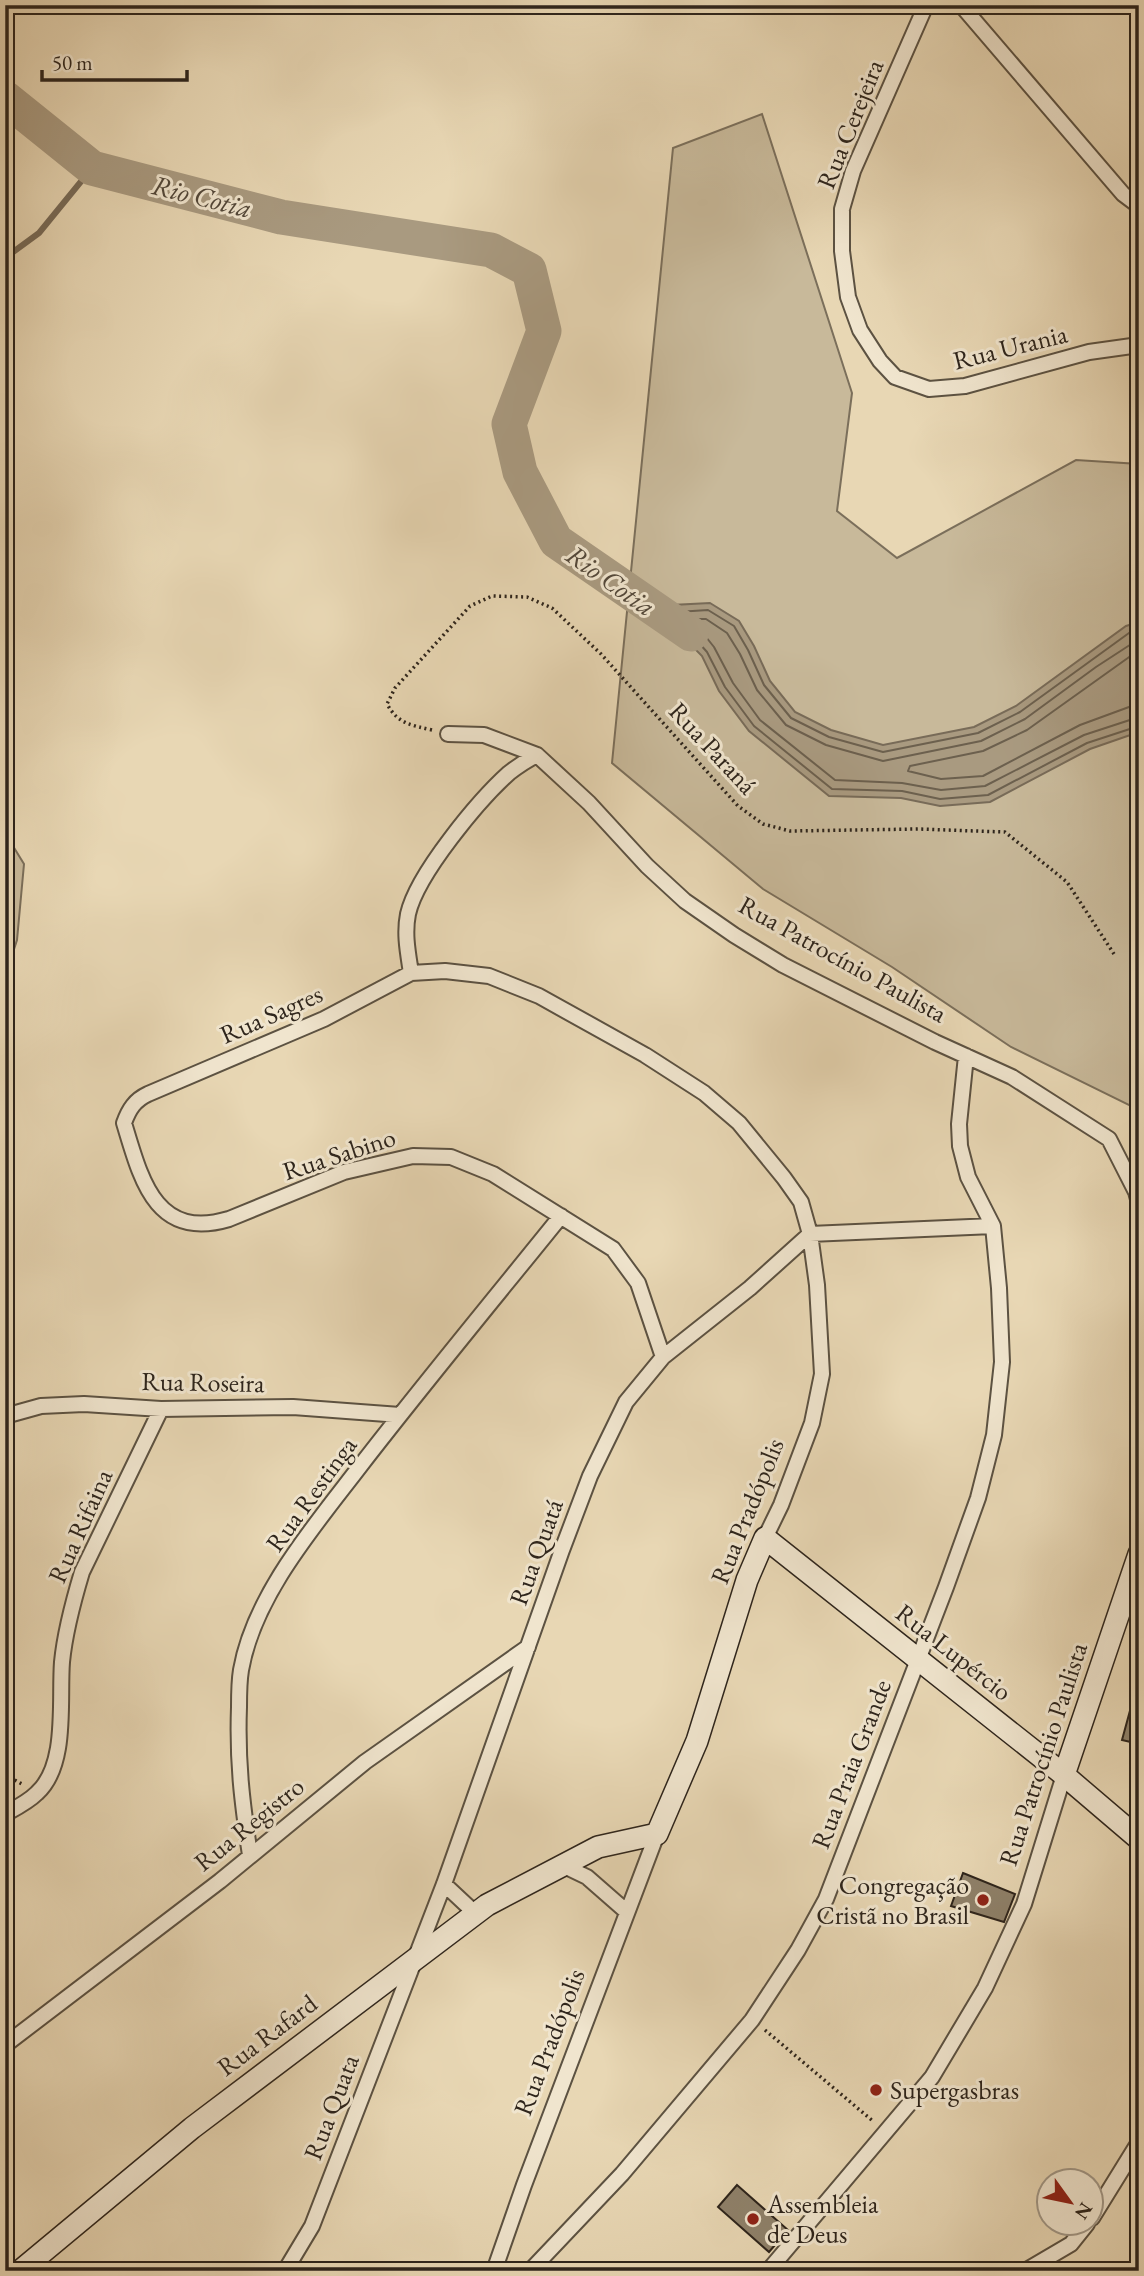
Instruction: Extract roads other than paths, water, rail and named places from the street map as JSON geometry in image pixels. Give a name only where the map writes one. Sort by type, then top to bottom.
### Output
[{"type":"street","name":"Rua Cerejeira","points":[[895,377],[880,361],[860,330],[848,297],[842,251],[842,209],[853,172],[926,5]]},
{"type":"street","points":[[961,5],[1123,194],[1139,206]]},
{"type":"street","name":"Rua Urania","points":[[895,377],[929,389],[965,386],[1089,352],[1139,345]]},
{"type":"street","points":[[448,734],[484,735],[537,755]]},
{"type":"street","points":[[411,973],[406,939],[408,912],[420,886],[442,851],[489,794],[510,772],[537,755]]},
{"type":"street","name":"Rua Patrocínio Paulista","points":[[537,755],[589,803],[647,866],[685,901],[783,965],[1012,1077],[1109,1139],[1139,1203]]},
{"type":"street","name":"Rua Pradópolis","points":[[411,973],[445,971],[489,976],[539,996],[645,1055],[704,1093],[739,1123],[801,1202],[810,1234],[817,1285],[822,1374],[811,1423],[780,1505],[747,1580],[697,1741],[627,1912],[494,2271]]},
{"type":"street","name":"Rua Sagres","points":[[148,1094],[324,1019],[411,973]]},
{"type":"street","name":"Rua Praia Grande","points":[[530,2271],[622,2174],[752,2020],[799,1950],[826,1899],[916,1659],[946,1587],[973,1511],[994,1436],[1002,1362],[993,1226],[968,1177],[960,1146],[958,1124],[966,1056]]},
{"type":"street","name":"Rua Sabino","points":[[148,1094],[139,1098],[124,1123],[139,1174],[153,1200],[175,1218],[194,1225],[210,1225],[344,1172],[413,1156],[451,1157],[493,1174],[614,1249],[638,1283],[663,1357]]},
{"type":"street","name":"Rua Restinga","points":[[250,1855],[241,1793],[238,1745],[240,1671],[249,1636],[295,1554],[400,1415],[561,1216]]},
{"type":"street","points":[[810,1234],[993,1226]]},
{"type":"street","name":"Rua Quatá","points":[[416,1956],[590,1476],[626,1402],[663,1357],[750,1287],[810,1234]]},
{"type":"street","name":"Rua Roseira","points":[[5,1416],[41,1406],[62,1404],[118,1404],[161,1409],[293,1407],[400,1415]]},
{"type":"street","name":"Rua Rifaina","points":[[5,1814],[39,1792],[53,1769],[58,1746],[65,1634],[76,1590],[93,1548],[161,1409]]},
{"type":"street","name":"Rua Lupércio","points":[[765,1538],[1064,1775],[1139,1839]]},
{"type":"street","name":"Rua Patrocínio Paulista","points":[[768,2271],[932,2077],[985,1988],[1024,1905],[1064,1775],[1139,1553]]},
{"type":"street","name":"Rua Registro","points":[[5,2045],[365,1762],[528,1647]]},
{"type":"street","name":"Rua Rafard","points":[[20,2271],[192,2128],[475,1913],[562,1865],[612,1843],[657,1834]]},
{"type":"street","points":[[562,1865],[587,1877],[627,1912]]},
{"type":"street","points":[[444,1884],[475,1913]]},
{"type":"street","name":"Rua Quata","points":[[285,2271],[312,2225],[416,1956]]},
{"type":"street","points":[[1106,2194],[1139,2142]]},
{"type":"street","points":[[1025,2271],[1071,2244],[1076,2238]]},
{"type":"water","points":[[710,603],[739,621],[770,681],[795,712],[831,730],[883,745],[974,727],[1016,706],[1126,626],[1139,622],[1139,732],[1090,749],[990,802],[940,806],[901,798],[829,796],[749,731],[719,691],[702,656],[653,606]]},
{"type":"waterway","name":"Rio Cotia","points":[[5,98],[92,168],[281,217],[491,250],[529,270],[544,331],[509,424],[520,472],[556,541],[691,634]]},
{"type":"waterway","points":[[5,258],[39,233],[92,168]]},
{"type":"place","name":"Congregação Cristã no Brasil","points":[[983,1900]]},
{"type":"place","name":"Supergasbras","points":[[876,2090]]},
{"type":"place","name":"Assembleia de Deus","points":[[753,2219]]}]
